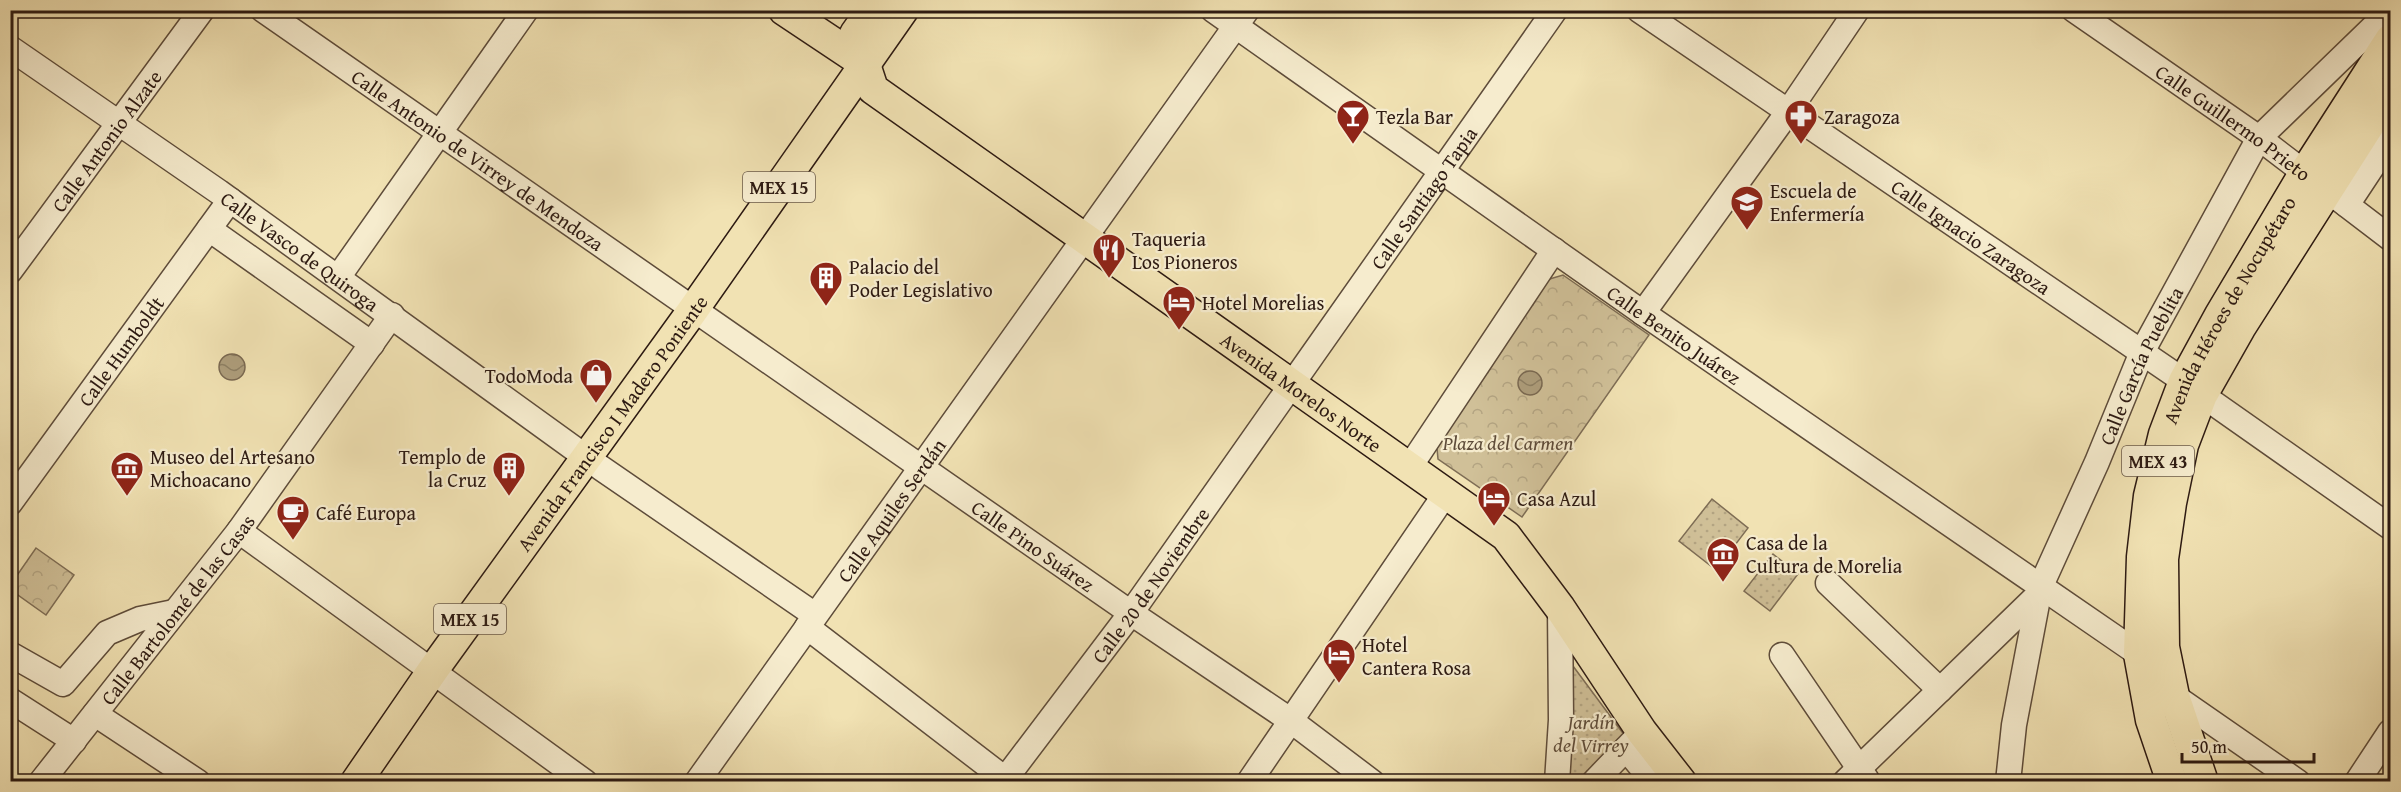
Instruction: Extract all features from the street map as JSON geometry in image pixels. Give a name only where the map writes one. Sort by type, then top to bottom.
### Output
[{"type":"main road","points":[[784,10],[865,64]]},
{"type":"main road","name":"Avenida Morelos Norte","points":[[872,10],[855,34],[873,89],[1506,536],[1560,608],[1634,741],[1681,782]]},
{"type":"main road","name":"MEX 15","points":[[865,64],[903,10]]},
{"type":"main road","name":"Avenida Héroes de Nocupétaro","points":[[2203,782],[2174,696],[2164,647],[2163,559],[2193,388],[2220,315],[2305,172],[2391,40]]},
{"type":"main road","name":"Avenida Francisco I Madero Poniente","points":[[356,782],[693,310],[865,64]]},
{"type":"main road","name":"Avenida Héroes de Nocupétaro","points":[[2172,782],[2151,720],[2139,654],[2142,557],[2149,496],[2164,435],[2193,388],[2241,328],[2338,197],[2391,92]]},
{"type":"street","name":"Calle Antonio Alzate","points":[[10,271],[202,10]]},
{"type":"street","name":"Calle Antonio de Virrey de Mendoza","points":[[263,10],[693,310]]},
{"type":"street","points":[[339,276],[526,10]]},
{"type":"street","name":"Calle Benito Juárez","points":[[1213,10],[1241,19],[1443,172],[2039,591],[2139,654]]},
{"type":"street","name":"Calle Santiago Tapia","points":[[1292,385],[1555,10]]},
{"type":"street","name":"Calle Ignacio Zaragoza","points":[[1639,10],[2142,352],[2391,527]]},
{"type":"street","points":[[1643,313],[1788,112],[1857,10]]},
{"type":"street","name":"Calle Guillermo Prieto","points":[[2074,10],[2259,138],[2391,238]]},
{"type":"street","name":"Calle García Pueblita","points":[[2008,782],[2014,725],[2039,591],[2097,462],[2142,352],[2259,138],[2391,11]]},
{"type":"street","name":"Calle Aquiles Serdán","points":[[697,782],[1241,19]]},
{"type":"street","name":"Calle Vasco de Quiroga","points":[[10,48],[339,276],[811,621],[1006,781]]},
{"type":"street","points":[[2338,197],[2391,140]]},
{"type":"street","name":"Calle Humboldt","points":[[14,488],[230,200]]},
{"type":"street","name":"Calle Vasco de Quiroga","points":[[209,229],[372,344]]},
{"type":"street","points":[[1409,468],[1554,250]]},
{"type":"street","name":"Calle Pino Suárez","points":[[693,310],[1131,613],[1290,720],[1372,782]]},
{"type":"street","name":"Calle Bartolomé de las Casas","points":[[41,782],[239,531],[392,315]]},
{"type":"street","name":"Calle 20 de Noviembre","points":[[1006,781],[1131,613],[1292,385]]},
{"type":"street","points":[[1249,782],[1446,493]]},
{"type":"street","points":[[239,531],[434,670],[585,782]]},
{"type":"street","points":[[1828,583],[1940,690]]},
{"type":"street","points":[[1782,655],[1857,777],[2039,591]]},
{"type":"street","points":[[1557,782],[1561,720],[1560,608]]},
{"type":"street","points":[[10,654],[63,684],[107,633],[140,620],[174,612]]},
{"type":"street","points":[[2174,696],[2298,782]]},
{"type":"street","points":[[10,700],[74,741]]},
{"type":"street","points":[[95,714],[198,782]]},
{"type":"street","points":[[2357,782],[2391,732]]},
{"type":"street","points":[[1594,782],[1634,741],[1654,782]]},
{"type":"green space","name":"Plaza del Carmen","points":[[1563,275],[1649,335],[1522,517],[1438,459],[1436,437],[1543,281]],"holes":[[[1519,381],[1540,389],[1534,394],[1520,388]]]},
{"type":"green space","points":[[1712,499],[1748,528],[1716,570],[1679,541]]},
{"type":"green space","points":[[36,548],[74,575],[46,615],[11,590],[11,584]]},
{"type":"green space","points":[[1773,554],[1798,574],[1770,611],[1744,591]]},
{"type":"green space","name":"Jardín del Virrey","points":[[1570,662],[1625,736],[1577,781],[1563,782]]},
{"type":"water","points":[[232,354],[241,358],[245,367],[241,376],[232,380],[223,376],[219,367],[223,358]]},
{"type":"water","points":[[1530,371],[1538,375],[1542,383],[1538,391],[1530,395],[1522,391],[1518,383],[1522,375]]},
{"type":"place","name":"Tezla Bar","points":[[1353,145]]},
{"type":"place","name":"Zaragoza","points":[[1801,145]]},
{"type":"place","name":"Escuela de Enfermería","points":[[1747,231]]},
{"type":"place","name":"Taqueria Los Pioneros","points":[[1109,279]]},
{"type":"place","name":"Palacio del Poder Legislativo","points":[[826,307]]},
{"type":"place","name":"Hotel Morelias","points":[[1179,331]]},
{"type":"place","name":"TodoModa","points":[[596,404]]},
{"type":"place","name":"Museo del Artesano Michoacano","points":[[127,497]]},
{"type":"place","name":"Templo de la Cruz","points":[[509,497]]},
{"type":"place","name":"Casa Azul","points":[[1494,527]]},
{"type":"place","name":"Café Europa","points":[[293,541]]},
{"type":"place","name":"Casa de la Cultura de Morelia","points":[[1723,583]]},
{"type":"place","name":"Hotel Cantera Rosa","points":[[1339,684]]}]
